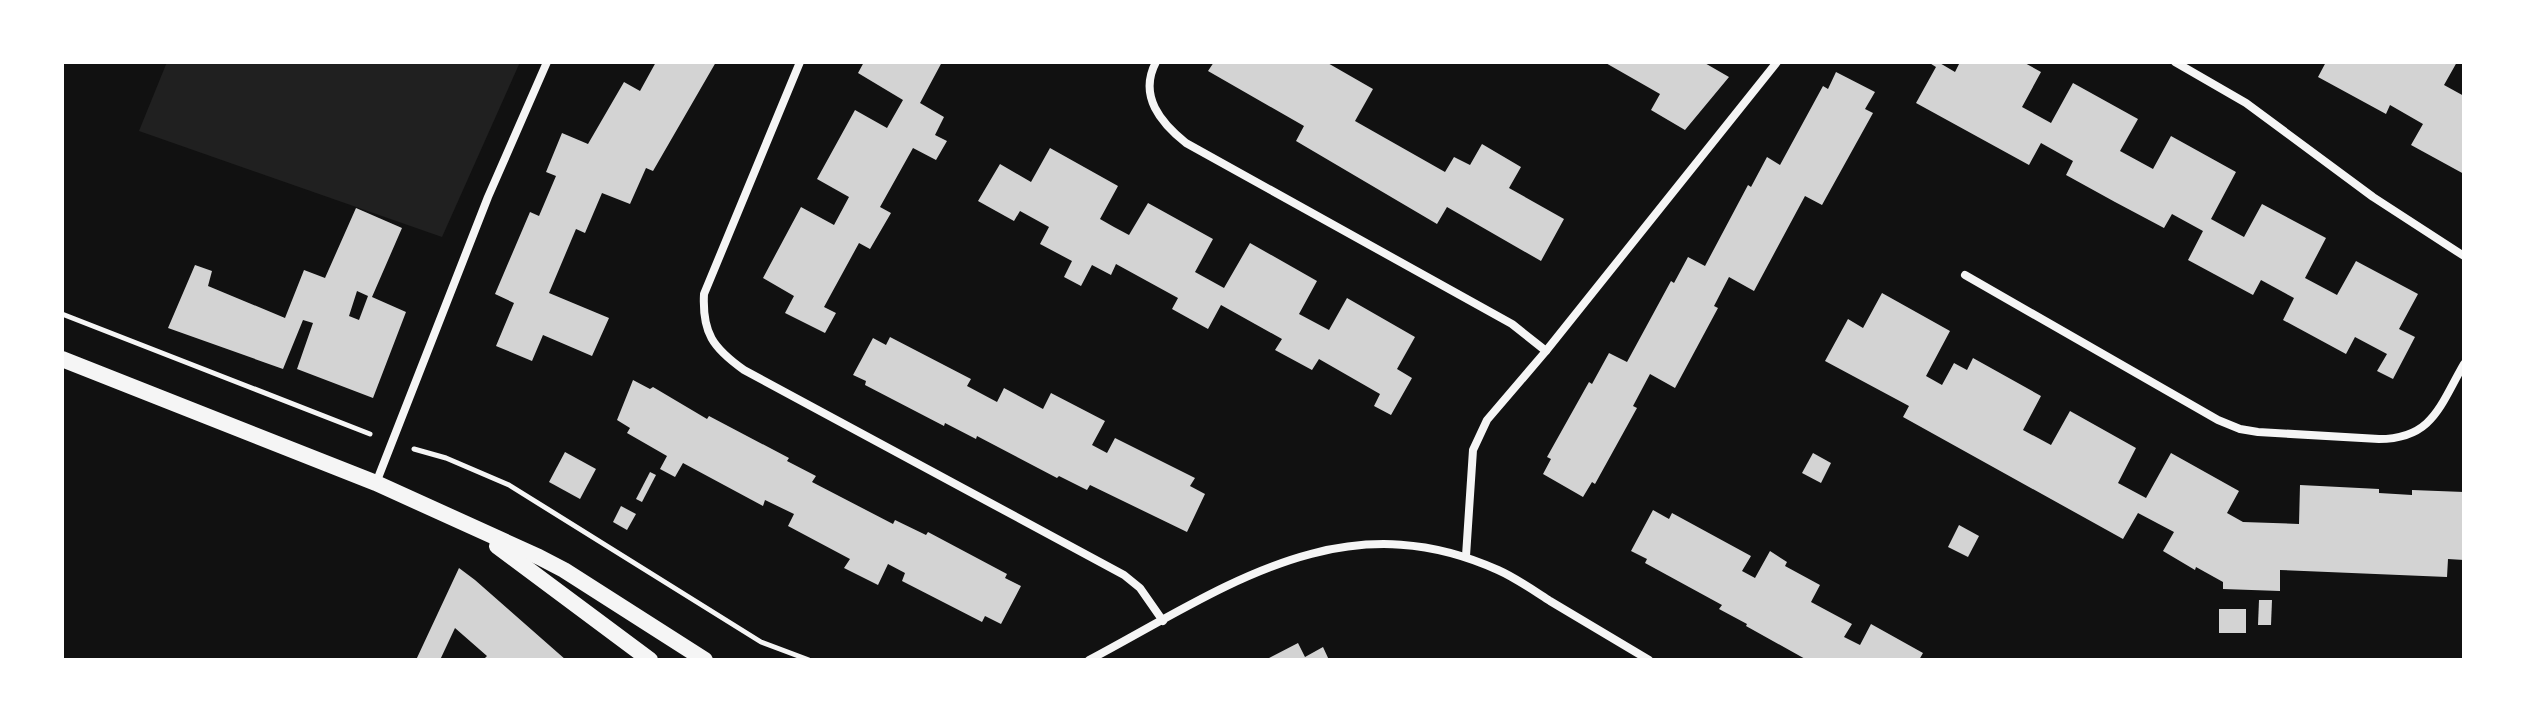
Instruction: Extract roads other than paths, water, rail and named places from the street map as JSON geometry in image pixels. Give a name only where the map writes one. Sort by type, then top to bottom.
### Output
[{"type":"main road","points":[[62,359],[376,483],[564,570],[705,660]]},
{"type":"main road","points":[[477,530],[650,660]]},
{"type":"street","points":[[376,483],[488,197],[547,62]]},
{"type":"street","points":[[800,62],[704,294],[703,316],[709,335],[722,355],[744,370],[1124,575],[1140,588],[1163,621]]},
{"type":"street","points":[[1156,62],[1150,87],[1153,107],[1166,127],[1186,143],[1512,324],[1546,351]]},
{"type":"street","points":[[1466,556],[1471,467],[1478,434],[1495,408],[1546,351],[1777,62]]},
{"type":"street","points":[[2175,62],[2246,103],[2373,197],[2464,256]]},
{"type":"street","points":[[1965,275],[2218,420],[2249,431],[2379,439],[2412,435],[2427,427],[2464,364]]},
{"type":"street","points":[[1089,660],[1251,574],[1282,561],[1312,553],[1380,544],[1438,549],[1466,556],[1501,571],[1649,660]]}]
